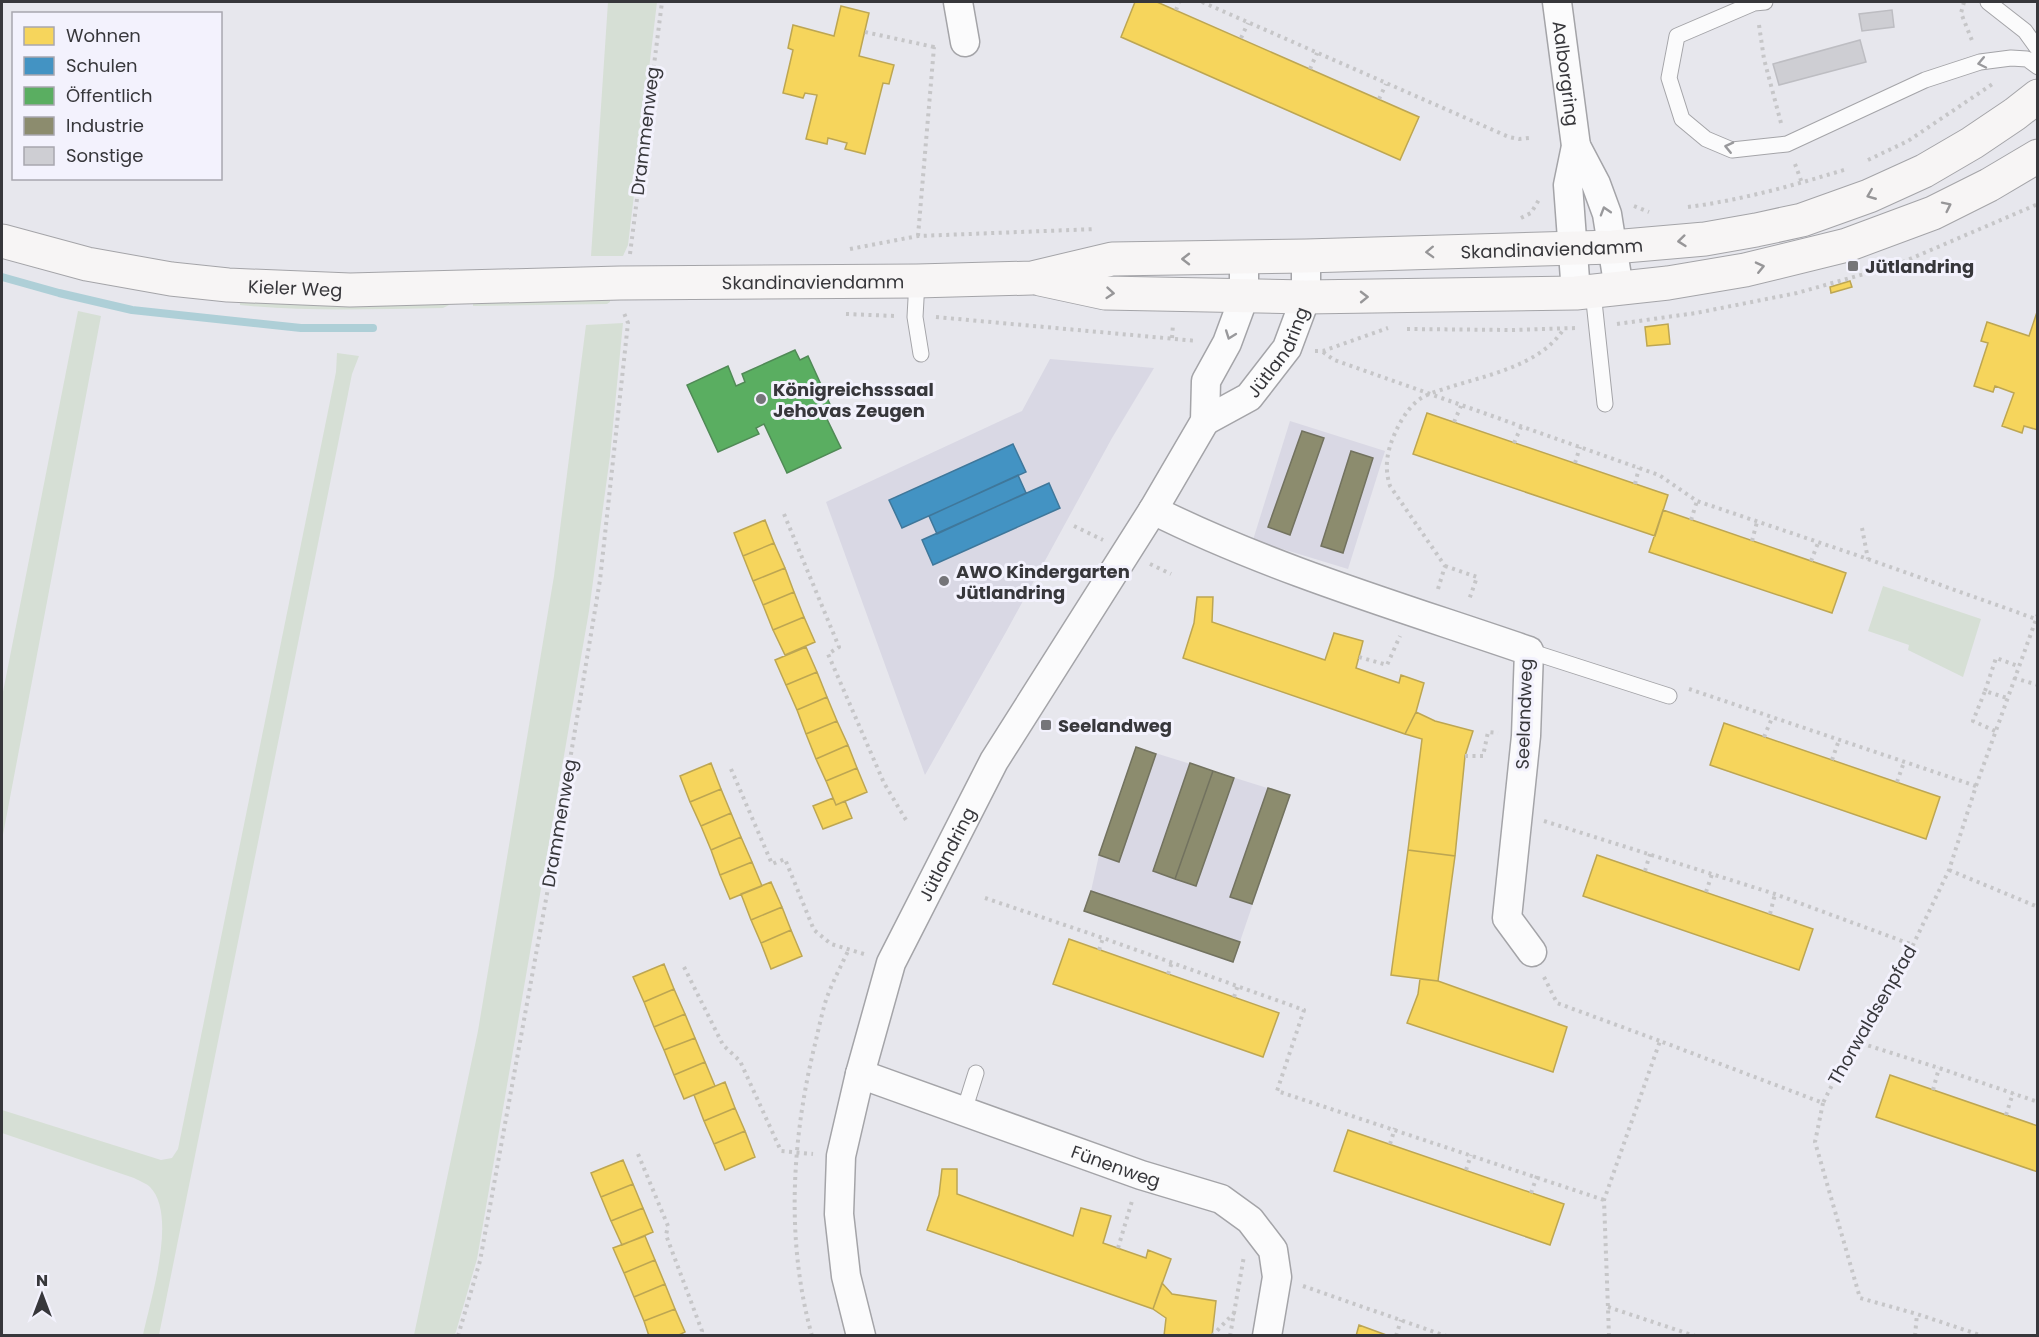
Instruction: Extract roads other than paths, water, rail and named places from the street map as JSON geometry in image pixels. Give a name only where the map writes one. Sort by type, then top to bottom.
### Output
[{"type":"street","points":[[958,2],[964,42]]},
{"type":"street","name":"Aalborgring","points":[[1557,2],[1576,146],[1568,186],[1572,248],[1596,291]]},
{"type":"street","name":"Skandinaviendamm","points":[[595,283],[1032,278],[1105,260],[1613,247],[1705,239],[1802,220],[1847,204],[1924,171],[2015,114],[2037,96]]},
{"type":"street","name":"Aalborgring","points":[[1576,146],[1596,184],[1607,214],[1613,247],[1596,291]]},
{"type":"street","name":"Skandinaviendamm","points":[[1032,278],[1105,293],[1244,297],[1596,291],[1746,270],[1847,244],[1933,213],[1989,185],[2037,156]]},
{"type":"street","name":"Kieler Weg","points":[[2,241],[87,264],[171,279],[228,285],[350,290],[595,283]]},
{"type":"street","name":"Jütlandring","points":[[1205,421],[1249,397],[1287,348],[1306,297],[1306,256]]},
{"type":"street","name":"Jütlandring","points":[[861,1335],[846,1276],[839,1214],[841,1156],[860,1074],[891,963],[994,761],[1153,510],[1205,421],[1206,381],[1227,343],[1244,297],[1244,258]]},
{"type":"street","name":"Seelandweg","points":[[1153,510],[1197,532],[1299,572],[1528,651],[1526,736],[1507,918],[1532,952]]},
{"type":"street","name":"Fünenweg","points":[[860,1074],[1141,1175],[1221,1199],[1250,1220],[1273,1250],[1277,1277],[1267,1335]]},
{"type":"lane","points":[[1760,2],[1677,36],[1669,78],[1682,119],[1706,139],[1732,150],[1787,144],[1925,80],[1980,62],[2011,58],[2027,60],[2037,67]]},
{"type":"lane","points":[[1988,2],[2025,31],[2037,49]]},
{"type":"lane","points":[[917,281],[915,317],[921,354]]},
{"type":"lane","points":[[1596,291],[1605,404]]},
{"type":"lane","points":[[1528,651],[1669,696]]},
{"type":"lane","points":[[964,1111],[976,1073]]},
{"type":"waterway","points":[[2,277],[132,310],[301,328],[373,328]]},
{"type":"place","name":"Jütlandring","points":[[1853,266]]},
{"type":"place","name":"Königreichsssaal Jehovas Zeugen","points":[[761,399]]},
{"type":"place","name":"AWO Kindergarten Jütlandring","points":[[944,581]]},
{"type":"place","name":"Seelandweg","points":[[1046,725]]}]
